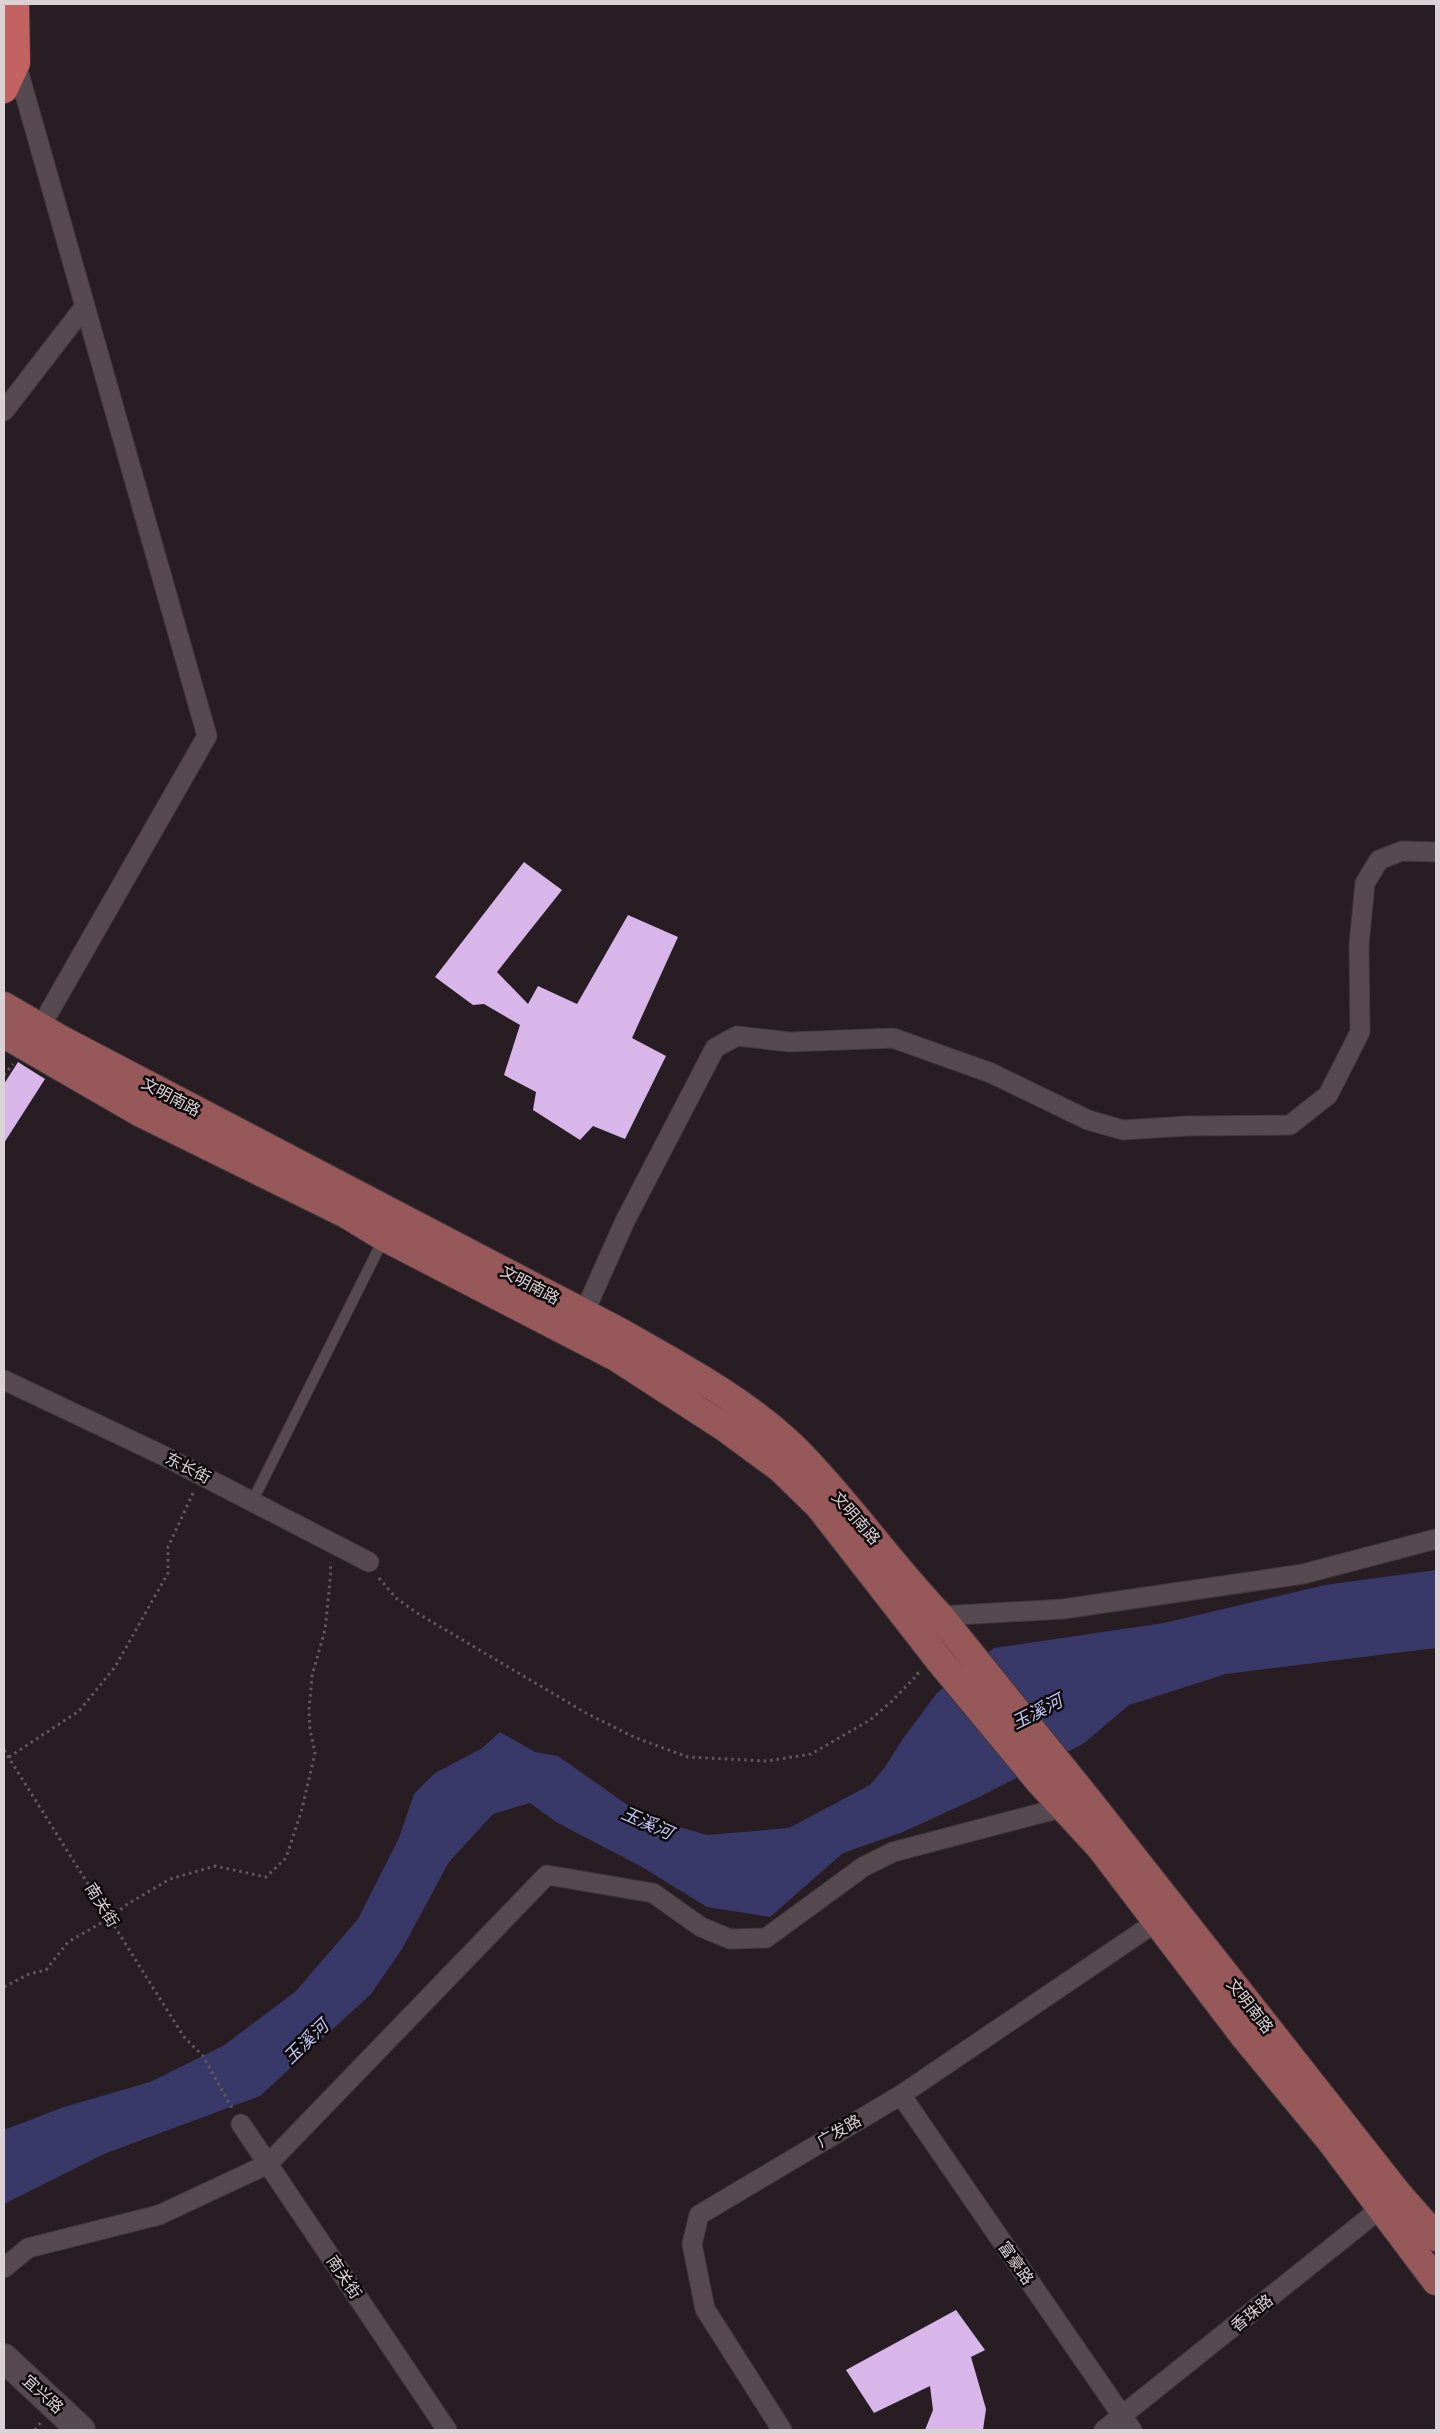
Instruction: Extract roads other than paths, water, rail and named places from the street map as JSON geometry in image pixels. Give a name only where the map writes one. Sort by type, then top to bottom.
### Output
[{"type":"highway","points":[[4,89],[16,63],[15,4]]},
{"type":"main road","name":"文明南路","points":[[8,1041],[62,1040],[390,1226],[584,1313],[688,1371],[762,1421],[795,1449],[861,1521],[914,1589],[940,1616],[1066,1773],[1076,1804],[1390,2201],[1436,2237]]},
{"type":"main road","points":[[390,1226],[616,1357],[724,1427],[780,1468],[820,1506],[953,1676],[1039,1781],[1076,1804]]},
{"type":"main road","points":[[1390,2201],[1436,2281]]},
{"type":"main road","name":"宜兴路","points":[[4,2358],[82,2430]]},
{"type":"street","points":[[16,63],[207,736],[49,1012]]},
{"type":"street","points":[[4,411],[85,306]]},
{"type":"street","points":[[584,1313],[625,1220],[715,1048],[722,1044],[737,1036],[790,1042],[894,1038],[990,1073],[1088,1120],[1123,1130],[1187,1126],[1290,1125],[1328,1095],[1360,1032],[1359,945],[1365,883],[1379,860],[1402,851],[1436,852]]},
{"type":"street","name":"东长街","points":[[4,1380],[201,1475],[369,1562]]},
{"type":"street","points":[[940,1616],[1063,1609],[1303,1574],[1436,1539]]},
{"type":"street","points":[[4,2268],[28,2248],[159,2215],[268,2164],[547,1875],[652,1893],[700,1927],[730,1939],[766,1938],[863,1867],[893,1852],[1076,1804]]},
{"type":"street","name":"广发路","points":[[782,2430],[705,2309],[692,2244],[699,2215],[901,2095],[1165,1916]]},
{"type":"street","name":"富豪路","points":[[901,2095],[1127,2424]]},
{"type":"street","name":"南关街","points":[[241,2124],[446,2430]]},
{"type":"street","name":"香珠路","points":[[1104,2430],[1127,2424],[1390,2201]]},
{"type":"lane","points":[[252,1502],[390,1226]]},
{"type":"water","name":"玉溪河","points":[[1436,1570],[1436,1648],[1226,1674],[1129,1705],[1083,1744],[977,1798],[903,1832],[843,1853],[770,1917],[707,1907],[642,1867],[556,1822],[530,1803],[493,1814],[449,1862],[402,1949],[371,1994],[260,2096],[104,2154],[4,2204],[4,2130],[64,2107],[150,2082],[223,2046],[296,1991],[358,1919],[399,1838],[414,1794],[435,1773],[481,1749],[500,1732],[535,1752],[558,1756],[643,1816],[707,1835],[789,1828],[870,1785],[885,1767],[902,1740],[937,1693],[994,1648],[1164,1623],[1325,1585]]}]
